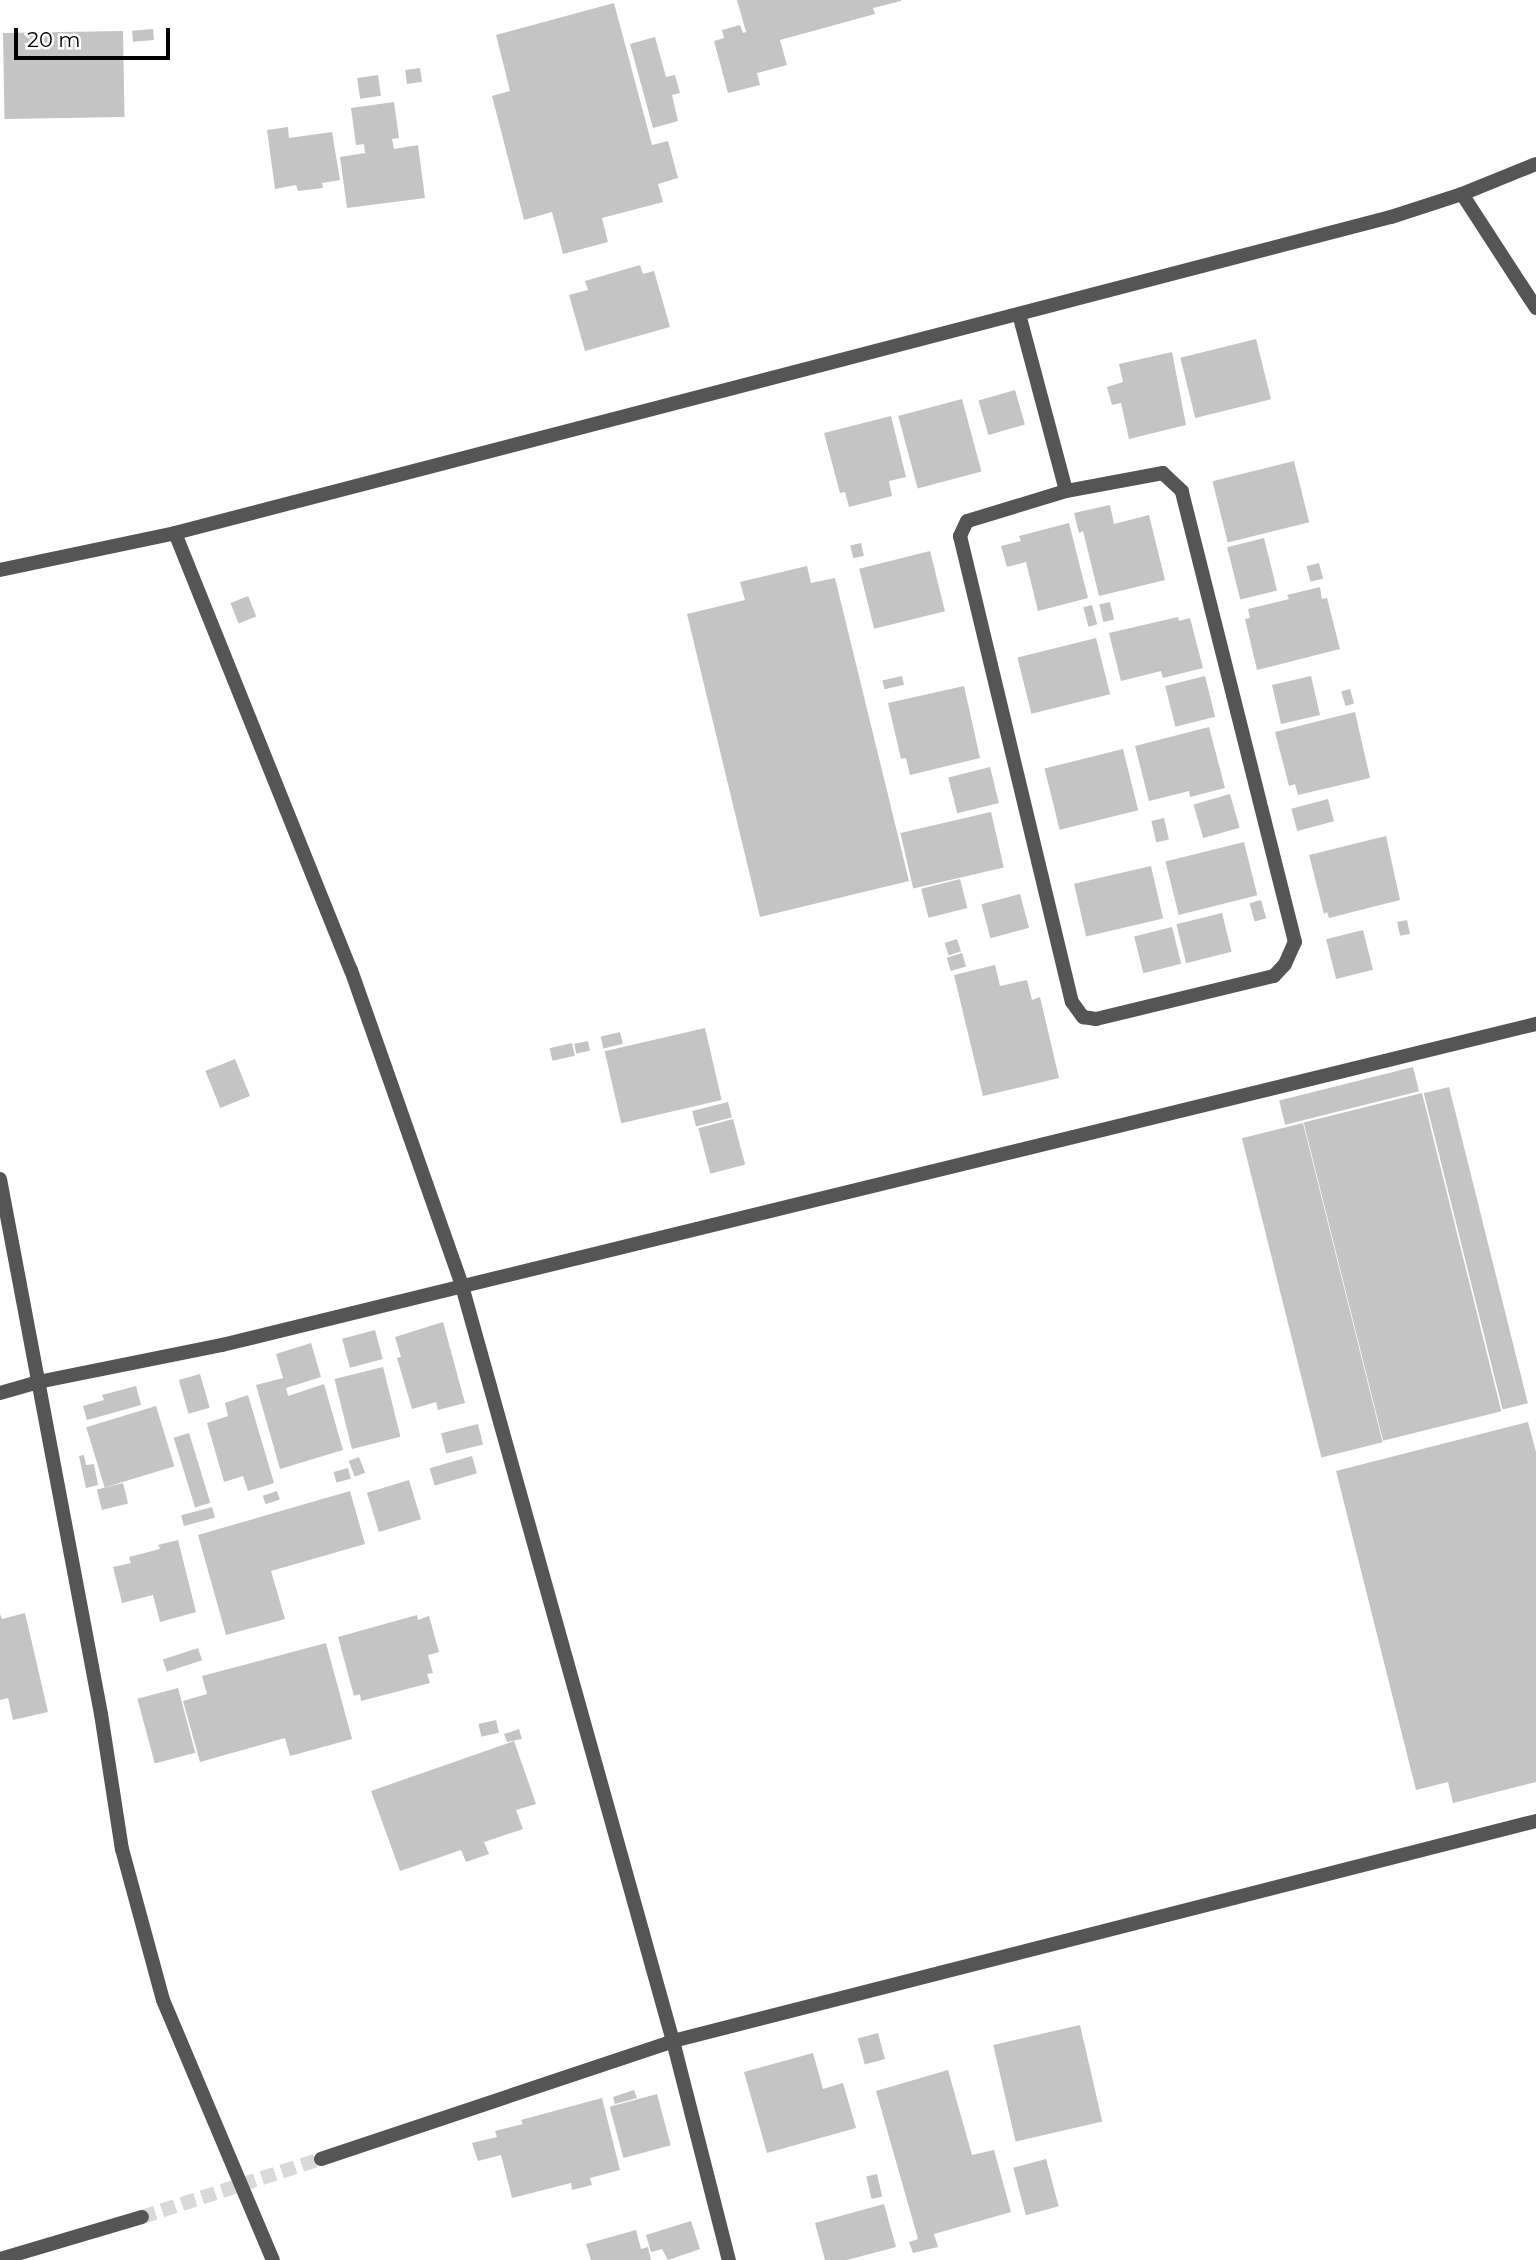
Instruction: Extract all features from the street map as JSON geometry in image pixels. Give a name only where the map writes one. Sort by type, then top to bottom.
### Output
[{"type":"street","points":[[0,570],[175,533],[1391,217],[1462,194],[1536,163]]},
{"type":"street","points":[[1462,194],[1536,308]]},
{"type":"street","points":[[1018,314],[1066,491]]},
{"type":"street","points":[[1163,473],[1182,491],[1295,942],[1285,964],[1274,976],[1096,1019],[1083,1017],[1072,1002],[960,536],[967,521],[1066,491],[1163,473]]},
{"type":"street","points":[[175,533],[351,970],[461,1286],[673,2040],[729,2260]]},
{"type":"street","points":[[0,1393],[38,1382],[222,1345],[1536,1024]]},
{"type":"street","points":[[0,1179],[101,1714],[121,1849],[163,2000],[273,2260]]},
{"type":"street","points":[[321,2159],[673,2040],[1536,1821]]},
{"type":"street","points":[[0,2259],[142,2217]]},
{"type":"building","points":[[737,0],[901,1],[873,8],[875,14],[780,40],[787,65],[757,73],[760,85],[728,93],[714,41],[724,38],[722,30],[740,25],[743,33],[746,32]]},
{"type":"building","points":[[614,3],[652,145],[668,141],[678,178],[658,184],[663,202],[602,218],[608,242],[563,254],[552,212],[524,220],[492,96],[510,91],[496,35]]},
{"type":"building","points":[[153,29],[154,40],[133,42],[132,31]]},
{"type":"building","points":[[123,31],[125,117],[5,119],[3,33]]},
{"type":"building","points":[[655,37],[666,77],[675,75],[680,93],[672,95],[678,121],[653,128],[630,44]]},
{"type":"building","points":[[420,68],[422,82],[407,84],[405,70]]},
{"type":"building","points":[[378,75],[381,96],[360,99],[357,78]]},
{"type":"building","points":[[394,102],[399,138],[392,139],[394,149],[418,145],[425,198],[347,208],[340,157],[365,153],[364,144],[356,145],[351,108]]},
{"type":"building","points":[[288,127],[289,138],[332,132],[340,180],[322,183],[323,188],[298,191],[296,185],[275,189],[267,130]]},
{"type":"building","points":[[640,265],[643,274],[654,271],[670,327],[585,351],[569,295],[588,290],[585,281]]},
{"type":"building","points":[[1256,339],[1271,399],[1195,418],[1180,358]]},
{"type":"building","points":[[1172,352],[1186,425],[1129,439],[1121,403],[1112,405],[1107,387],[1123,382],[1119,364]]},
{"type":"building","points":[[1015,390],[1025,425],[988,435],[978,400]]},
{"type":"building","points":[[962,399],[981,471],[918,489],[898,416]]},
{"type":"building","points":[[891,416],[906,477],[889,481],[892,496],[849,507],[845,492],[840,493],[824,433]]},
{"type":"building","points":[[1294,461],[1309,522],[1228,542],[1212,481]]},
{"type":"building","points":[[1110,505],[1114,524],[1149,515],[1165,580],[1099,596],[1083,531],[1079,533],[1074,513]]},
{"type":"building","points":[[1069,523],[1088,598],[1038,611],[1026,562],[1007,567],[1001,546],[1021,541],[1019,536]]},
{"type":"building","points":[[1264,538],[1277,590],[1240,600],[1227,547]]},
{"type":"building","points":[[861,543],[864,556],[853,558],[850,545]]},
{"type":"building","points":[[930,551],[945,611],[874,629],[859,569]]},
{"type":"building","points":[[1319,563],[1323,578],[1311,582],[1306,566]]},
{"type":"building","points":[[807,566],[811,583],[835,578],[909,881],[760,917],[687,614],[745,600],[740,582]]},
{"type":"building","points":[[1320,587],[1322,599],[1327,598],[1340,649],[1257,670],[1245,619],[1250,618],[1248,609],[1289,599],[1287,595]]},
{"type":"building","points":[[248,596],[256,616],[239,624],[230,603]]},
{"type":"building","points":[[1110,602],[1114,620],[1103,622],[1099,604]]},
{"type":"building","points":[[1092,605],[1097,624],[1088,627],[1083,607]]},
{"type":"building","points":[[1178,617],[1179,621],[1190,618],[1203,668],[1163,678],[1161,671],[1121,681],[1109,633]]},
{"type":"building","points":[[1096,638],[1110,694],[1031,714],[1017,658]]},
{"type":"building","points":[[902,676],[904,685],[885,689],[883,680]]},
{"type":"building","points":[[1205,676],[1215,717],[1175,727],[1165,686]]},
{"type":"building","points":[[1311,676],[1320,715],[1281,724],[1272,685]]},
{"type":"building","points":[[964,686],[980,758],[910,775],[906,758],[901,759],[888,703]]},
{"type":"building","points":[[1350,689],[1354,703],[1345,706],[1341,691]]},
{"type":"building","points":[[1355,712],[1370,778],[1298,795],[1295,784],[1289,786],[1275,732]]},
{"type":"building","points":[[1209,727],[1225,788],[1190,797],[1189,791],[1149,801],[1135,746]]},
{"type":"building","points":[[1123,749],[1138,810],[1060,830],[1044,769]]},
{"type":"building","points":[[990,767],[999,803],[957,813],[948,777]]},
{"type":"building","points":[[1230,794],[1240,828],[1203,838],[1193,804]]},
{"type":"building","points":[[1328,799],[1334,821],[1297,831],[1291,809]]},
{"type":"building","points":[[991,812],[1004,868],[913,888],[900,833]]},
{"type":"building","points":[[1164,818],[1169,839],[1156,842],[1151,821]]},
{"type":"building","points":[[1386,836],[1400,900],[1329,918],[1327,912],[1324,914],[1309,855]]},
{"type":"building","points":[[1244,842],[1257,895],[1179,915],[1165,862]]},
{"type":"building","points":[[1151,866],[1163,919],[1086,936],[1074,884]]},
{"type":"building","points":[[960,879],[967,908],[928,918],[921,889]]},
{"type":"building","points":[[1020,894],[1029,928],[990,938],[981,904]]},
{"type":"building","points":[[1261,900],[1266,918],[1255,922],[1249,903]]},
{"type":"building","points":[[1222,913],[1232,952],[1186,963],[1176,924]]},
{"type":"building","points":[[1407,920],[1410,934],[1400,936],[1397,922]]},
{"type":"building","points":[[1172,927],[1181,964],[1143,973],[1134,936]]},
{"type":"building","points":[[1363,930],[1373,970],[1336,979],[1326,939]]},
{"type":"building","points":[[957,939],[961,951],[949,955],[945,943]]},
{"type":"building","points":[[962,953],[966,966],[951,971],[947,958]]},
{"type":"building","points":[[995,965],[1000,986],[1027,980],[1032,1000],[1040,997],[1059,1078],[983,1096],[954,975]]},
{"type":"building","points":[[705,1028],[722,1100],[621,1123],[605,1051]]},
{"type":"building","points":[[620,1032],[623,1044],[603,1048],[601,1037]]},
{"type":"building","points":[[588,1041],[590,1051],[576,1053],[574,1044]]},
{"type":"building","points":[[572,1043],[575,1056],[553,1061],[550,1048]]},
{"type":"building","points":[[235,1059],[250,1096],[220,1108],[205,1071]]},
{"type":"building","points":[[1413,1067],[1419,1091],[1285,1125],[1279,1100]]},
{"type":"building","points":[[1449,1087],[1528,1403],[1503,1410],[1424,1093]]},
{"type":"building","points":[[1422,1093],[1501,1411],[1383,1441],[1304,1123]]},
{"type":"building","points":[[728,1102],[732,1118],[696,1126],[692,1111]]},
{"type":"building","points":[[733,1119],[745,1164],[710,1174],[698,1128]]},
{"type":"building","points":[[1303,1123],[1383,1442],[1321,1457],[1242,1138]]},
{"type":"building","points":[[443,1322],[465,1403],[438,1410],[436,1402],[412,1409],[397,1358],[401,1357],[395,1337]]},
{"type":"building","points":[[375,1330],[383,1359],[350,1368],[342,1339]]},
{"type":"building","points":[[311,1343],[321,1377],[286,1388],[288,1396],[324,1384],[343,1450],[280,1469],[256,1385],[283,1378],[276,1354]]},
{"type":"building","points":[[383,1367],[400,1437],[352,1449],[334,1379]]},
{"type":"building","points":[[200,1374],[210,1408],[188,1414],[179,1380]]},
{"type":"building","points":[[136,1386],[141,1405],[87,1420],[83,1406],[104,1400],[102,1395]]},
{"type":"building","points":[[248,1395],[274,1483],[248,1491],[243,1476],[224,1482],[207,1423],[228,1416],[225,1403]]},
{"type":"building","points":[[156,1406],[174,1466],[105,1488],[86,1427]]},
{"type":"building","points":[[1528,1422],[1536,1452],[1536,1782],[1453,1803],[1448,1782],[1416,1790],[1336,1471]]},
{"type":"building","points":[[478,1424],[483,1444],[446,1454],[441,1433]]},
{"type":"building","points":[[189,1433],[210,1503],[195,1507],[174,1438]]},
{"type":"building","points":[[84,1455],[86,1465],[94,1464],[98,1485],[86,1488],[79,1456]]},
{"type":"building","points":[[472,1456],[477,1473],[435,1485],[430,1468]]},
{"type":"building","points":[[359,1457],[365,1473],[355,1477],[349,1461]]},
{"type":"building","points":[[348,1468],[351,1479],[336,1483],[334,1472]]},
{"type":"building","points":[[409,1480],[421,1519],[379,1532],[367,1493]]},
{"type":"building","points":[[123,1483],[128,1503],[102,1510],[97,1490]]},
{"type":"building","points":[[277,1491],[280,1500],[266,1504],[263,1496]]},
{"type":"building","points":[[350,1491],[365,1544],[271,1571],[285,1619],[226,1635],[198,1535]]},
{"type":"building","points":[[212,1507],[215,1518],[184,1526],[181,1515]]},
{"type":"building","points":[[178,1540],[196,1612],[160,1622],[153,1595],[122,1603],[113,1567],[131,1563],[129,1557],[160,1549],[158,1545]]},
{"type":"building","points":[[25,1613],[48,1712],[13,1720],[8,1698],[0,1700],[0,1614],[2,1619]]},
{"type":"building","points":[[417,1615],[418,1620],[429,1616],[439,1652],[428,1655],[433,1673],[427,1674],[430,1683],[361,1701],[360,1694],[354,1696],[338,1637]]},
{"type":"building","points":[[326,1643],[352,1739],[290,1756],[285,1738],[200,1762],[183,1701],[207,1694],[202,1676]]},
{"type":"building","points":[[198,1648],[202,1660],[167,1672],[163,1659]]},
{"type":"building","points":[[178,1688],[195,1753],[155,1764],[137,1699]]},
{"type":"building","points":[[496,1720],[499,1733],[481,1737],[478,1724]]},
{"type":"building","points":[[519,1729],[522,1739],[507,1742],[504,1734]]},
{"type":"building","points":[[514,1741],[536,1804],[516,1810],[523,1829],[484,1842],[489,1854],[466,1862],[461,1850],[400,1871],[371,1791]]},
{"type":"building","points":[[1080,2025],[1102,2121],[1016,2141],[993,2045]]},
{"type":"building","points":[[878,2033],[885,2059],[865,2065],[858,2038]]},
{"type":"building","points":[[813,2053],[823,2089],[843,2083],[856,2128],[767,2153],[744,2072]]},
{"type":"building","points":[[948,2070],[972,2155],[994,2150],[1011,2212],[934,2234],[938,2247],[913,2253],[909,2242],[918,2239],[876,2091]]},
{"type":"building","points":[[634,2090],[637,2098],[615,2104],[613,2097]]},
{"type":"building","points":[[657,2094],[671,2145],[623,2158],[610,2107]]},
{"type":"building","points":[[602,2098],[620,2170],[590,2178],[592,2185],[572,2190],[571,2183],[512,2198],[501,2155],[478,2161],[472,2143],[497,2137],[495,2131],[523,2124],[521,2120]]},
{"type":"building","points":[[1046,2159],[1059,2206],[1026,2215],[1013,2168]]},
{"type":"building","points":[[877,2174],[882,2196],[871,2199],[866,2176]]},
{"type":"building","points":[[884,2204],[896,2247],[847,2260],[825,2260],[815,2223]]},
{"type":"building","points":[[691,2221],[700,2249],[668,2260],[662,2249],[651,2252],[646,2235]]},
{"type":"building","points":[[636,2230],[641,2249],[648,2247],[651,2260],[591,2260],[586,2244]]},
{"type":"tunnel","points":[[142,2217],[321,2159]]}]
